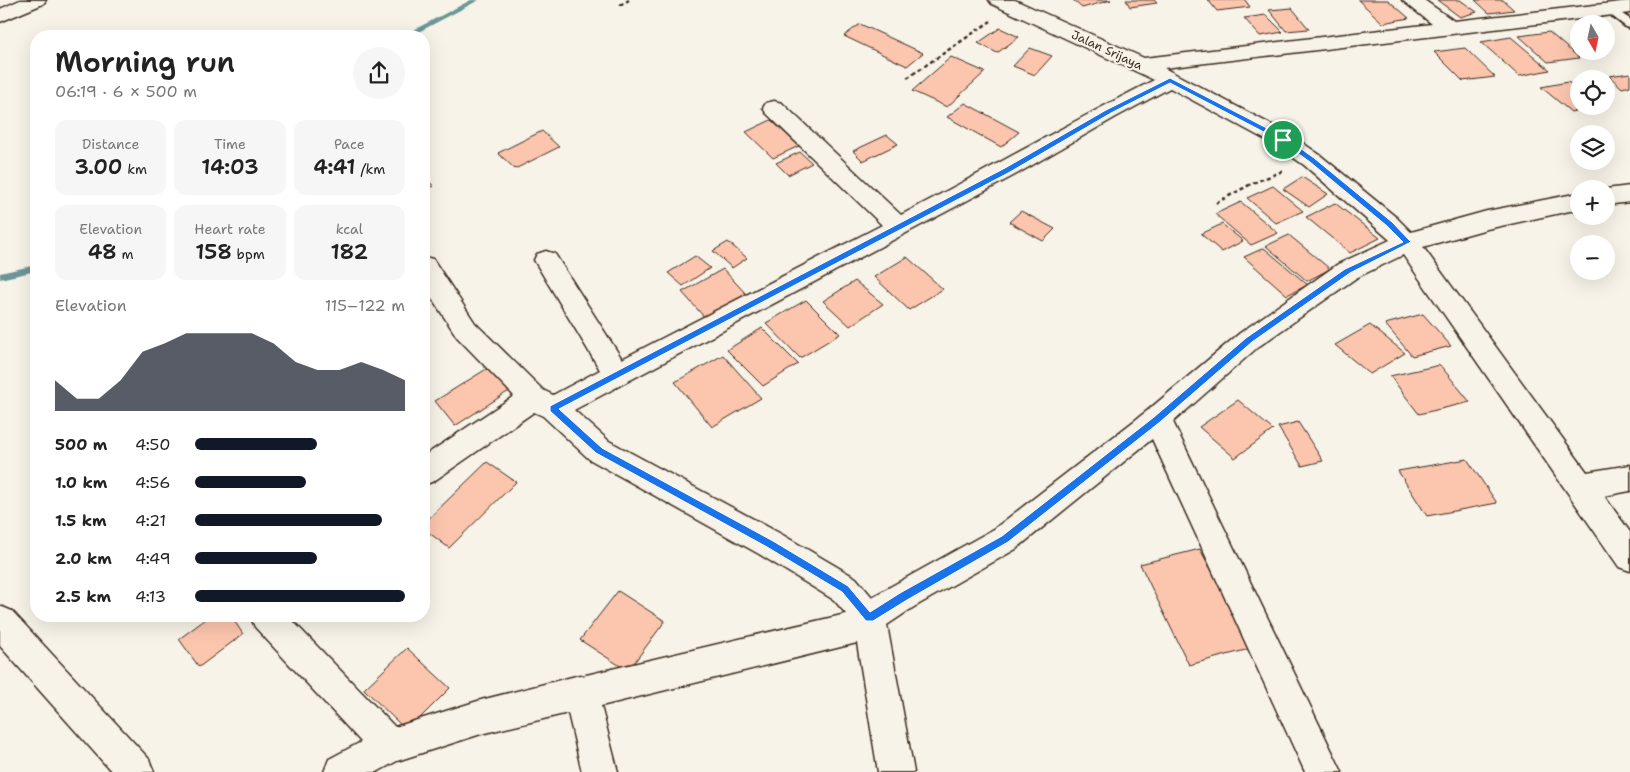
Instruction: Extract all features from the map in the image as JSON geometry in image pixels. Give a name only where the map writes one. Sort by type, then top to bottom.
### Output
[{"type":"street","points":[[0,16],[36,0]]},
{"type":"street","points":[[1412,0],[1450,28]]},
{"type":"street","points":[[1565,0],[1580,13]]},
{"type":"street","name":"Jalan Srijaya","points":[[1007,3],[1142,66],[1283,140],[1312,160],[1389,224],[1408,242],[1630,557]]},
{"type":"street","points":[[1142,66],[1620,8]]},
{"type":"street","points":[[430,469],[543,403],[617,374],[1007,170],[1108,112],[1170,80]]},
{"type":"street","points":[[774,108],[899,227]]},
{"type":"street","points":[[1615,196],[1630,194]]},
{"type":"street","points":[[342,772],[389,746],[481,717],[852,629],[903,596],[1005,539],[1157,419],[1249,340],[1347,271],[1408,242],[1487,220],[1570,203]]},
{"type":"street","points":[[546,260],[617,374]]},
{"type":"street","points":[[430,275],[466,330],[543,403],[599,450],[762,539],[845,589],[869,618],[896,772]]},
{"type":"street","points":[[1157,419],[1324,772]]},
{"type":"street","points":[[1579,487],[1630,478]]},
{"type":"street","points":[[0,622],[136,772]]},
{"type":"street","points":[[272,622],[389,746]]},
{"type":"street","points":[[580,692],[600,772]]},
{"type":"lane","points":[[1620,8],[1630,25]]},
{"type":"path","points":[[620,5],[629,0]]},
{"type":"path","points":[[907,78],[971,33],[1007,3]]},
{"type":"path","points":[[1216,203],[1253,183],[1312,160]]},
{"type":"building","points":[[1073,0],[1111,0],[1082,8]]},
{"type":"building","points":[[1126,0],[1154,0],[1157,3],[1130,7]]},
{"type":"building","points":[[1208,0],[1245,0],[1250,7],[1217,11]]},
{"type":"building","points":[[1358,0],[1388,0],[1409,18],[1383,23]]},
{"type":"building","points":[[1437,0],[1460,0],[1477,12],[1460,17]]},
{"type":"building","points":[[1475,0],[1503,0],[1514,10],[1489,13]]},
{"type":"building","points":[[1292,8],[1309,29],[1286,31],[1269,10]]},
{"type":"building","points":[[1266,15],[1283,32],[1260,36],[1244,18]]},
{"type":"building","points":[[860,24],[923,53],[907,66],[844,36]]},
{"type":"building","points":[[1000,28],[1019,37],[997,53],[978,43]]},
{"type":"building","points":[[1549,32],[1570,50],[1570,59],[1548,62],[1519,36]]},
{"type":"building","points":[[1511,37],[1550,70],[1519,76],[1481,42]]},
{"type":"building","points":[[1030,48],[1052,56],[1035,75],[1013,66]]},
{"type":"building","points":[[1465,48],[1495,77],[1463,81],[1434,52]]},
{"type":"building","points":[[951,57],[985,72],[947,107],[912,91]]},
{"type":"building","points":[[1630,73],[1630,86],[1622,88],[1615,82],[1615,75]]},
{"type":"building","points":[[1568,82],[1570,83],[1570,111],[1541,87]]},
{"type":"building","points":[[965,103],[1019,132],[1001,147],[947,117]]},
{"type":"building","points":[[771,120],[799,146],[773,158],[746,132]]},
{"type":"building","points":[[542,131],[559,147],[515,169],[498,153]]},
{"type":"building","points":[[887,135],[898,144],[863,161],[853,151]]},
{"type":"building","points":[[800,152],[812,163],[788,175],[776,163]]},
{"type":"building","points":[[1302,177],[1328,194],[1309,207],[1283,189]]},
{"type":"building","points":[[1273,186],[1303,211],[1276,223],[1247,198]]},
{"type":"building","points":[[1241,202],[1278,233],[1251,245],[1215,214]]},
{"type":"building","points":[[1335,203],[1380,238],[1350,253],[1306,217]]},
{"type":"building","points":[[1021,211],[1055,229],[1043,241],[1009,222]]},
{"type":"building","points":[[1222,224],[1243,241],[1222,252],[1201,234]]},
{"type":"building","points":[[1289,235],[1330,269],[1307,281],[1266,246]]},
{"type":"building","points":[[728,242],[747,258],[732,268],[713,251]]},
{"type":"building","points":[[1264,248],[1308,285],[1287,295],[1244,257]]},
{"type":"building","points":[[695,256],[710,268],[683,286],[668,273]]},
{"type":"building","points":[[907,257],[943,289],[909,310],[874,277]]},
{"type":"building","points":[[723,269],[747,295],[706,319],[682,292]]},
{"type":"building","points":[[855,281],[883,304],[850,326],[823,301]]},
{"type":"building","points":[[806,300],[840,334],[800,358],[766,323]]},
{"type":"building","points":[[1423,314],[1451,346],[1412,356],[1385,324]]},
{"type":"building","points":[[1370,325],[1405,353],[1370,374],[1335,345]]},
{"type":"building","points":[[762,328],[798,364],[763,386],[727,350]]},
{"type":"building","points":[[723,355],[761,398],[712,427],[675,382]]},
{"type":"building","points":[[1440,365],[1470,402],[1419,414],[1390,376]]},
{"type":"building","points":[[488,368],[509,391],[455,426],[435,401]]},
{"type":"building","points":[[1238,400],[1273,430],[1235,458],[1199,427]]},
{"type":"building","points":[[1298,422],[1323,461],[1302,466],[1278,427]]},
{"type":"building","points":[[1467,459],[1497,503],[1427,516],[1398,471]]},
{"type":"building","points":[[487,462],[516,482],[449,548],[430,534],[430,517]]},
{"type":"building","points":[[1200,549],[1253,648],[1189,665],[1140,564]]},
{"type":"building","points":[[618,591],[665,621],[628,671],[580,640]]},
{"type":"building","points":[[202,622],[235,622],[243,634],[199,667],[179,639]]},
{"type":"building","points":[[407,648],[450,688],[407,731],[364,689]]},
{"type":"waterway","points":[[418,30],[476,0]]},
{"type":"waterway","points":[[0,276],[30,269]]},
{"type":"route","points":[[1170,80],[1283,140],[1312,160],[1408,242],[1347,271],[1249,340],[1157,419],[1005,539],[903,596],[869,618],[845,589],[770,544],[599,450],[553,408],[1007,170],[1108,112],[1170,80]]}]
